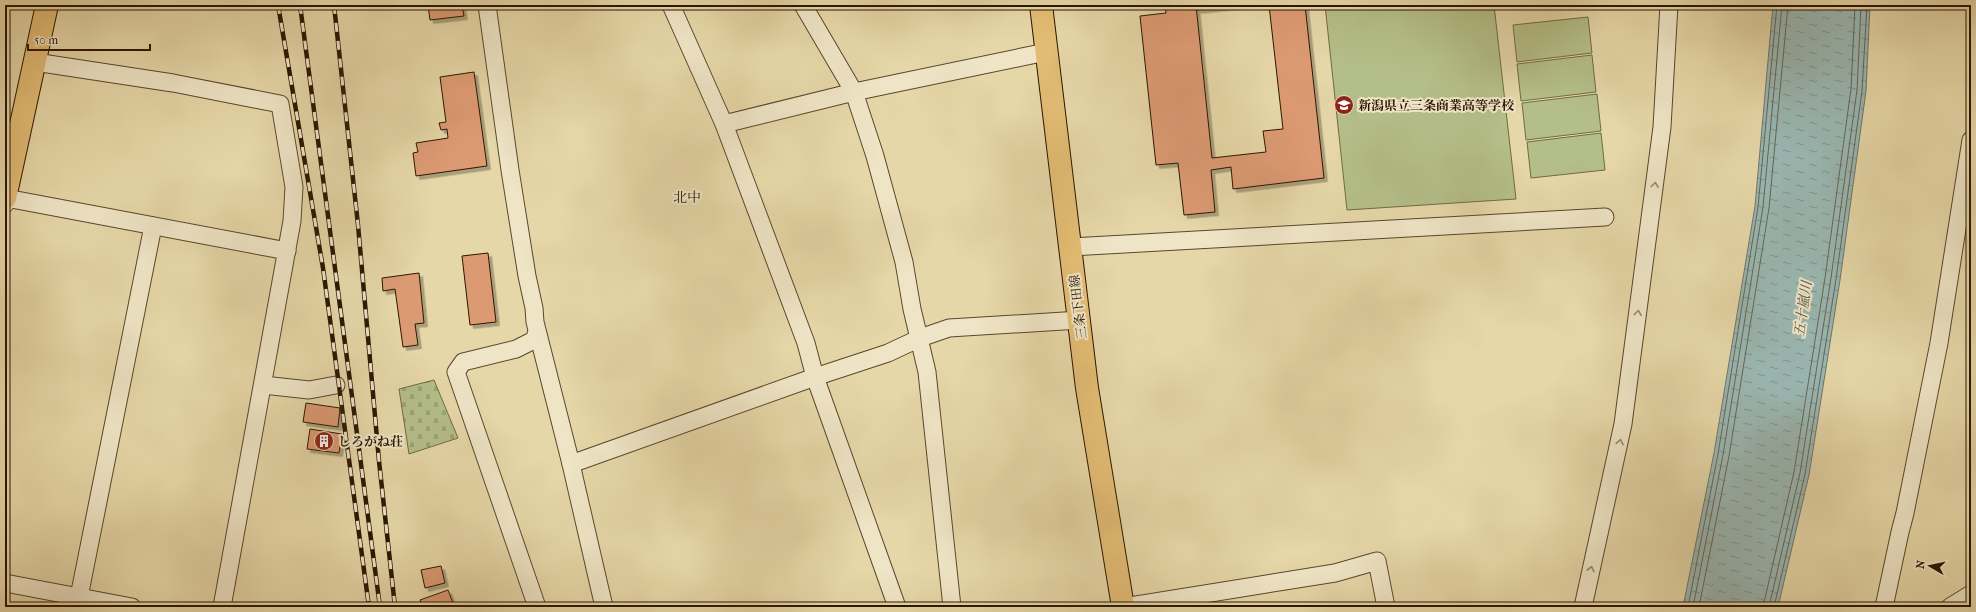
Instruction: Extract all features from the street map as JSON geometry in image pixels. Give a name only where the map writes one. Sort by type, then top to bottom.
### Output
[{"type":"main road","points":[[5,200],[47,5]]},
{"type":"main road","name":"三条下田線","points":[[1041,5],[1087,388],[1124,607]]},
{"type":"street","points":[[487,5],[510,170],[537,332],[571,464],[604,607]]},
{"type":"street","points":[[671,5],[724,124],[806,343],[815,377],[897,607]]},
{"type":"street","points":[[803,5],[818,28],[854,92],[875,156],[904,262],[912,309],[927,372],[952,607]]},
{"type":"street","points":[[1582,607],[1623,424],[1662,127],[1669,5]]},
{"type":"street","points":[[724,124],[854,92],[1046,52]]},
{"type":"street","points":[[35,62],[173,83],[280,104],[294,187],[292,222],[222,607]]},
{"type":"street","points":[[1884,607],[1905,513],[1939,343],[1971,140]]},
{"type":"street","points":[[5,200],[287,251]]},
{"type":"street","points":[[1071,247],[1605,217]]},
{"type":"street","points":[[78,602],[153,226]]},
{"type":"street","points":[[571,464],[815,377],[888,353],[920,338],[949,328],[1080,320]]},
{"type":"street","points":[[537,332],[534,340],[516,349],[463,362],[456,372],[537,607]]},
{"type":"street","points":[[263,385],[309,390],[336,385]]},
{"type":"street","points":[[1124,607],[1335,573],[1377,561],[1386,607]]},
{"type":"street","points":[[5,583],[78,602],[132,607]]},
{"type":"street","points":[[1950,607],[1971,595]]},
{"type":"street","points":[[1964,607],[1971,595]]},
{"type":"green space","points":[[1325,5],[1494,5],[1516,199],[1347,210]]},
{"type":"green space","points":[[1588,17],[1592,53],[1517,62],[1513,25]]},
{"type":"green space","points":[[1592,55],[1596,92],[1521,101],[1517,64]]},
{"type":"green space","points":[[1597,94],[1601,131],[1526,140],[1522,103]]},
{"type":"green space","points":[[1601,133],[1605,170],[1531,178],[1527,142]]},
{"type":"green space","points":[[434,380],[458,438],[409,454],[399,389]]},
{"type":"water","name":"五十嵐川","points":[[1773,5],[1870,5],[1866,91],[1840,280],[1809,475],[1778,607],[1683,607],[1714,453],[1755,206]]},
{"type":"building","points":[[428,5],[462,5],[464,16],[430,20]]},
{"type":"building","points":[[1165,5],[1196,5],[1212,158],[1266,152],[1263,131],[1283,129],[1269,5],[1305,5],[1324,178],[1233,189],[1231,167],[1211,170],[1215,212],[1184,215],[1178,163],[1156,165],[1140,16],[1166,13]]},
{"type":"building","points":[[1196,5],[1242,5],[1196,10]]},
{"type":"building","points":[[474,72],[487,166],[416,176],[413,153],[418,152],[416,143],[448,138],[447,129],[441,130],[439,123],[446,122],[440,77]]},
{"type":"building","points":[[488,253],[496,322],[470,325],[462,256]]},
{"type":"building","points":[[419,273],[424,323],[415,324],[418,345],[403,347],[395,289],[383,291],[382,278]]},
{"type":"building","points":[[306,403],[340,408],[338,427],[303,422]]},
{"type":"building","name":"しろがね荘","points":[[310,429],[342,434],[339,453],[307,449]]},
{"type":"building","points":[[441,566],[445,583],[425,588],[421,570]]},
{"type":"building","points":[[448,590],[453,603],[442,607],[423,607],[420,600]]},
{"type":"railway","points":[[278,5],[323,268],[369,607]]},
{"type":"railway","points":[[300,5],[380,607]]},
{"type":"railway","points":[[334,5],[358,225],[379,461],[395,607]]},
{"type":"place","name":"新潟県立三条商業高等学校","points":[[1344,105]]},
{"type":"place","name":"しろがね荘","points":[[324,441]]},
{"type":"district","name":"北中","points":[[687,197]]}]
